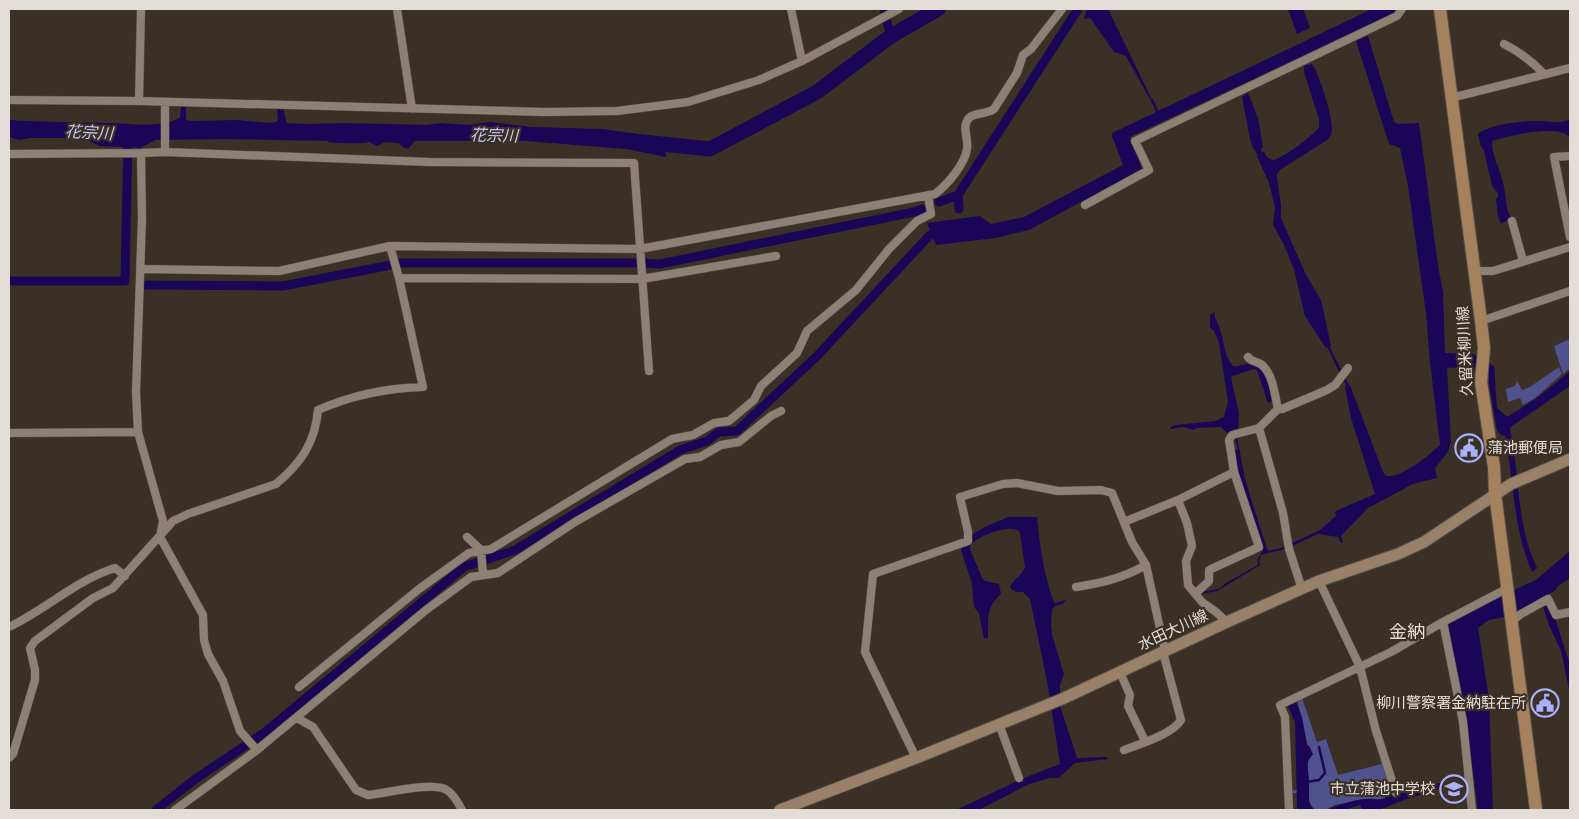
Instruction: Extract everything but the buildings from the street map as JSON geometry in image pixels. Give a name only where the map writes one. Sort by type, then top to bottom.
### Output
[{"type":"main road","name":"久留米柳川線","points":[[1440,9],[1481,321],[1483,353],[1481,382],[1494,467],[1495,493],[1536,810]]},
{"type":"main road","name":"水田大川線","points":[[780,810],[1062,699],[1319,581],[1398,554],[1424,542],[1514,482],[1570,459]]},
{"type":"street","points":[[139,101],[141,9]]},
{"type":"street","points":[[396,9],[412,109]]},
{"type":"street","points":[[791,9],[802,61]]},
{"type":"street","points":[[9,100],[139,101],[165,105],[544,112],[617,111],[688,102],[759,80],[802,61],[899,9]]},
{"type":"street","points":[[140,269],[279,271],[390,246],[640,249],[935,194],[943,188],[962,162],[967,150],[965,127],[968,118],[973,115],[989,113],[994,109],[1017,73],[1023,55],[1031,49],[1062,9]]},
{"type":"street","points":[[1085,205],[1148,170],[1135,141],[1397,16],[1402,9]]},
{"type":"street","points":[[1504,44],[1533,62],[1544,74]]},
{"type":"street","points":[[1451,98],[1570,68]]},
{"type":"street","points":[[165,105],[165,148]]},
{"type":"street","points":[[9,154],[142,154],[165,148],[429,162],[634,163],[649,371]]},
{"type":"street","points":[[142,154],[136,392],[138,432],[163,521],[160,537],[203,615],[204,640],[208,654],[223,681],[240,730],[257,750]]},
{"type":"street","points":[[1570,156],[1554,157],[1570,237]]},
{"type":"street","points":[[299,687],[419,589],[469,553],[491,549],[672,439],[693,435],[714,423],[729,421],[754,400],[761,386],[797,353],[807,331],[856,290],[889,249],[917,221],[930,214],[928,195]]},
{"type":"street","points":[[1512,221],[1523,261]]},
{"type":"street","points":[[9,758],[13,754],[35,680],[35,670],[30,648],[35,641],[93,598],[114,588],[173,521],[188,514],[276,484],[299,462],[310,445],[318,410],[334,403],[368,394],[403,387],[423,387],[390,246]]},
{"type":"street","points":[[1474,271],[1494,270],[1570,247]]},
{"type":"street","points":[[399,278],[642,280],[776,256]]},
{"type":"street","points":[[1481,321],[1570,291]]},
{"type":"street","points":[[1248,357],[1250,360],[1262,364],[1268,371],[1278,409]]},
{"type":"street","points":[[1196,593],[1209,582],[1209,570],[1258,548],[1234,472],[1229,440],[1232,435],[1259,428],[1278,409],[1335,386],[1348,368]]},
{"type":"street","points":[[176,810],[257,750],[426,610],[471,577],[498,573],[576,522],[685,459],[700,457],[722,445],[739,442],[781,411]]},
{"type":"street","points":[[1259,428],[1283,513],[1289,549],[1302,589]]},
{"type":"street","points":[[9,433],[138,432]]},
{"type":"street","points":[[1124,522],[1178,500],[1234,472]]},
{"type":"street","points":[[916,758],[865,652],[873,574],[968,540],[960,497],[1003,484],[1017,483],[1058,491],[1101,490],[1110,492],[1114,496],[1132,542],[1146,565],[1181,720],[1169,731],[1124,750]]},
{"type":"street","points":[[1178,500],[1187,523],[1192,546],[1186,561],[1188,585],[1202,602],[1227,622]]},
{"type":"street","points":[[467,537],[481,550],[483,575]]},
{"type":"street","points":[[1076,586],[1102,584],[1126,576],[1146,565]]},
{"type":"street","points":[[9,628],[30,617],[99,573],[114,568],[125,576]]},
{"type":"street","points":[[1319,581],[1360,666],[1376,731],[1396,793]]},
{"type":"street","points":[[1289,810],[1285,717],[1280,705],[1391,652],[1443,622],[1508,589]]},
{"type":"street","points":[[1512,618],[1548,598],[1556,615],[1570,612]]},
{"type":"street","points":[[1443,622],[1463,722],[1472,810]]},
{"type":"street","points":[[1120,672],[1130,695],[1128,706],[1145,741]]},
{"type":"street","points":[[297,718],[313,727],[356,790],[361,794],[368,795],[431,787],[443,788],[454,797],[462,810]]},
{"type":"street","points":[[999,724],[1020,778]]},
{"type":"shaded area","points":[[1570,339],[1570,368],[1563,374],[1554,346]]},
{"type":"shaded area","points":[[1559,367],[1562,374],[1535,398],[1523,405],[1520,398],[1508,402],[1506,389],[1515,386],[1516,379],[1522,390],[1530,387]]},
{"type":"shaded area","points":[[1302,698],[1317,742],[1326,739],[1338,775],[1386,763],[1395,795],[1380,800],[1366,799],[1335,805],[1325,810],[1315,810],[1309,802],[1309,785],[1306,785],[1306,791],[1303,793],[1293,793],[1292,790],[1301,790],[1301,788],[1304,788],[1304,783],[1310,783],[1307,769],[1311,755],[1298,703],[1298,700]]},
{"type":"water","points":[[1087,9],[1108,9],[1152,100],[1126,56],[1114,52],[1090,18],[1084,19]]},
{"type":"water","points":[[1288,9],[1303,9],[1310,28],[1297,34]]},
{"type":"water","points":[[1372,9],[1398,9],[1396,12],[1130,137],[1142,169],[1029,230],[995,238],[936,245],[927,223],[980,216],[991,224],[1024,217],[1123,165],[1112,133]]},
{"type":"water","points":[[1368,36],[1394,122],[1398,124],[1419,123],[1443,292],[1445,353],[1473,354],[1494,366],[1497,408],[1506,416],[1509,416],[1538,397],[1570,371],[1570,386],[1510,429],[1525,535],[1537,568],[1532,572],[1517,522],[1505,436],[1501,435],[1497,430],[1489,385],[1489,372],[1467,367],[1447,368],[1451,441],[1448,452],[1435,468],[1437,478],[1413,484],[1368,508],[1341,536],[1343,542],[1341,543],[1338,537],[1319,534],[1319,531],[1336,516],[1335,512],[1375,494],[1351,418],[1345,387],[1350,385],[1386,476],[1400,474],[1407,470],[1440,445],[1426,313],[1408,186],[1400,148],[1389,144],[1356,41]]},
{"type":"water","points":[[1312,64],[1322,86],[1328,106],[1332,123],[1331,134],[1327,140],[1280,170],[1277,174],[1277,179],[1281,218],[1306,275],[1321,300],[1331,346],[1326,348],[1305,316],[1294,269],[1273,225],[1275,207],[1269,183],[1250,139],[1242,97],[1248,93],[1258,118],[1263,147],[1261,149],[1262,152],[1270,159],[1277,159],[1298,146],[1319,127],[1319,119],[1304,72],[1304,66]]},
{"type":"water","points":[[186,105],[186,119],[190,121],[237,120],[270,123],[278,120],[277,109],[283,108],[287,123],[427,125],[441,123],[469,125],[490,122],[531,127],[602,129],[653,136],[663,140],[666,157],[627,149],[525,141],[415,141],[408,149],[399,143],[385,142],[377,146],[369,142],[334,143],[326,141],[226,139],[156,140],[140,148],[100,146],[82,138],[30,138],[19,140],[9,137],[9,120],[143,125],[162,123],[180,118],[181,106]]},
{"type":"water","points":[[1570,119],[1570,138],[1556,131],[1545,131],[1509,136],[1492,141],[1494,156],[1504,184],[1507,209],[1511,218],[1501,224],[1498,217],[1496,199],[1498,193],[1492,186],[1478,134],[1490,128],[1507,124],[1532,121],[1559,122]]},
{"type":"water","points":[[1214,312],[1230,363],[1233,366],[1249,364],[1260,367],[1266,377],[1272,401],[1268,403],[1257,370],[1254,369],[1231,378],[1239,413],[1238,430],[1228,434],[1221,427],[1196,428],[1194,430],[1183,427],[1171,429],[1170,427],[1176,425],[1215,421],[1224,417],[1228,402],[1219,343],[1214,331],[1210,328],[1210,315]]},
{"type":"water","points":[[1237,437],[1245,479],[1267,549],[1268,551],[1284,547],[1285,549],[1261,555],[1260,565],[1217,591],[1201,594],[1201,592],[1219,589],[1258,565],[1258,559],[1263,550],[1238,474],[1235,450],[1238,450],[1235,438]]},
{"type":"water","points":[[1008,517],[1037,517],[1043,561],[1054,603],[1066,600],[1063,604],[1055,606],[1052,610],[1051,625],[1052,635],[1064,674],[1060,685],[1060,706],[1077,758],[1107,757],[1108,759],[1075,763],[1059,778],[1049,778],[1027,785],[979,810],[956,810],[1024,778],[1060,764],[1048,686],[1030,599],[1023,592],[1017,592],[1010,587],[1025,567],[1020,533],[1010,529],[995,532],[979,538],[970,546],[982,578],[985,581],[999,584],[1001,594],[990,609],[988,638],[984,639],[979,613],[974,607],[972,584],[961,550],[964,543],[974,533]]},
{"type":"water","points":[[1570,551],[1570,578],[1557,587],[1556,590],[1517,612],[1505,617],[1489,620],[1478,628],[1489,699],[1493,810],[1478,810],[1466,720],[1448,624],[1491,600],[1536,580]]},
{"type":"water","points":[[1550,602],[1570,665],[1570,694],[1561,651],[1548,623],[1543,606]]},
{"type":"water","points":[[1296,702],[1302,717],[1307,745],[1313,754],[1308,761],[1308,766],[1309,800],[1314,810],[1297,810],[1295,722],[1288,706]]},
{"type":"water","points":[[1461,779],[1462,782],[1379,810],[1362,810],[1360,805],[1345,810],[1326,810],[1351,801],[1381,799],[1389,795]]},
{"type":"waterway","name":"花宗川","points":[[642,142],[710,149],[817,92],[891,36],[938,9]]},
{"type":"waterway","points":[[959,209],[958,195],[1078,9]]},
{"type":"waterway","points":[[887,22],[891,36]]},
{"type":"waterway","points":[[1152,100],[1157,111]]},
{"type":"waterway","points":[[9,281],[125,281],[128,137]]},
{"type":"waterway","points":[[939,202],[958,195]]},
{"type":"waterway","points":[[646,263],[660,264],[922,209]]},
{"type":"waterway","points":[[156,810],[194,780],[264,733],[464,567],[515,550],[680,450],[707,441],[719,432],[737,431],[817,356],[929,236],[942,229]]},
{"type":"waterway","points":[[400,263],[637,263]]},
{"type":"waterway","points":[[146,285],[283,286],[391,265]]},
{"type":"waterway","points":[[1329,348],[1341,373]]},
{"type":"waterway","points":[[1344,378],[1348,386]]},
{"type":"waterway","points":[[1285,548],[1319,532]]},
{"type":"waterway","points":[[1306,782],[1319,780],[1325,773],[1319,747]]},
{"type":"place","name":"蒲池郵便局","points":[[1469,448]]},
{"type":"place","name":"柳川警察署金納駐在所","points":[[1545,703]]},
{"type":"place","name":"市立蒲池中学校","points":[[1454,789]]},
{"type":"district","name":"金納","points":[[1407,632]]}]
